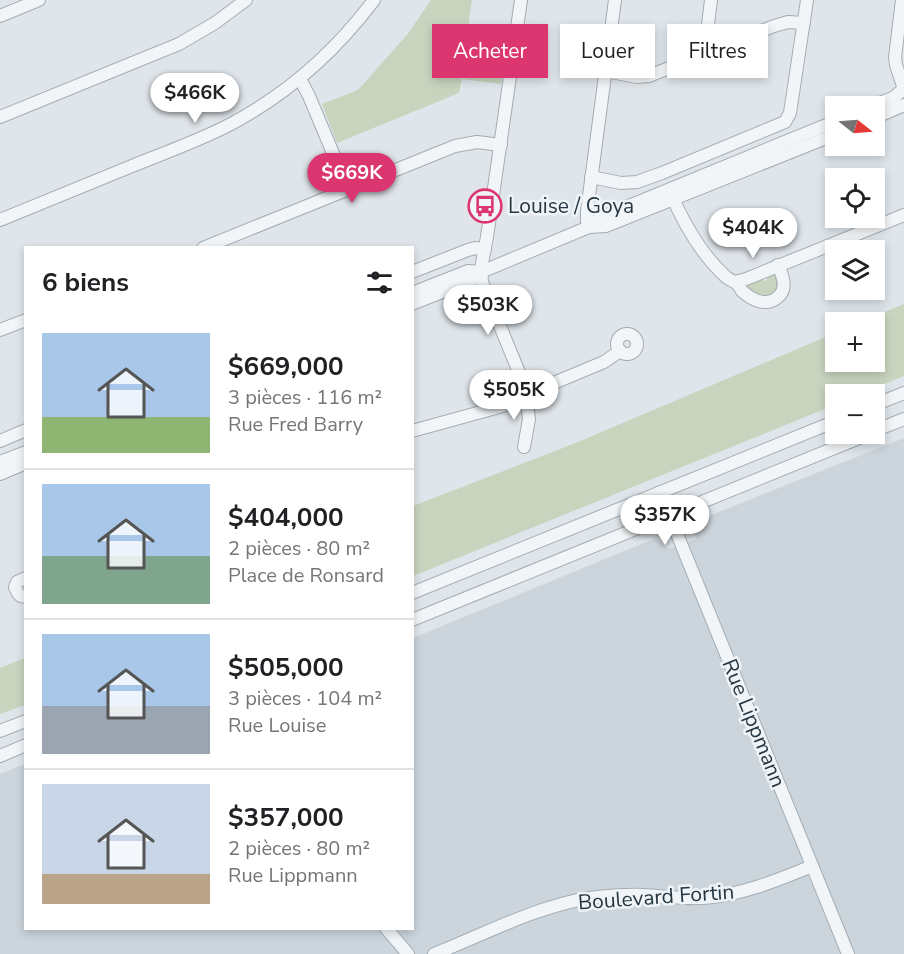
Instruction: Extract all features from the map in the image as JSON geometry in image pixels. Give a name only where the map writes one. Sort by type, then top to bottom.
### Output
[{"type":"street","points":[[0,16],[39,0]]},
{"type":"street","points":[[0,117],[178,44],[215,23],[246,0]]},
{"type":"street","points":[[0,220],[223,128],[257,108],[300,79],[342,39],[374,0]]},
{"type":"street","points":[[521,0],[481,272],[482,282],[527,396],[530,419],[524,447]]},
{"type":"street","points":[[612,24],[615,0]]},
{"type":"street","points":[[708,24],[711,0]]},
{"type":"street","points":[[591,177],[626,184],[644,180],[787,120],[790,113],[807,0]]},
{"type":"street","points":[[885,101],[904,89],[895,57],[902,0]]},
{"type":"street","points":[[768,28],[779,24],[804,23]]},
{"type":"street","points":[[589,227],[587,215],[591,177],[605,78]]},
{"type":"street","points":[[300,79],[348,189]]},
{"type":"street","points":[[885,113],[904,105]]},
{"type":"street","points":[[414,303],[472,280],[481,272],[589,227],[606,226],[671,194],[825,126]]},
{"type":"street","points":[[671,194],[825,138]]},
{"type":"street","points":[[208,246],[455,146],[477,142],[501,145]]},
{"type":"street","points":[[662,173],[688,229],[703,252],[726,277],[735,282],[743,291],[762,302],[779,296],[783,289],[783,278],[778,265]]},
{"type":"street","points":[[735,282],[904,215]]},
{"type":"street","points":[[414,271],[468,250],[485,249]]},
{"type":"street","points":[[414,292],[468,271],[481,272]]},
{"type":"street","points":[[0,330],[24,321]]},
{"type":"street","points":[[414,429],[515,402],[537,390],[604,362],[620,351]]},
{"type":"street","points":[[885,401],[904,393]]},
{"type":"street","points":[[885,427],[904,419]]},
{"type":"street","points":[[414,592],[825,425]]},
{"type":"street","points":[[0,441],[24,431]]},
{"type":"street","points":[[414,619],[844,444]]},
{"type":"street","points":[[0,462],[24,453]]},
{"type":"street","points":[[0,474],[24,464]]},
{"type":"street","name":"Rue Lippmann","points":[[660,492],[848,954]]},
{"type":"street","points":[[24,579],[15,585],[19,595],[24,596]]},
{"type":"street","points":[[0,731],[24,722]]},
{"type":"street","points":[[0,756],[24,746]]},
{"type":"street","name":"Boulevard Fortin","points":[[434,954],[540,911],[569,902],[624,895],[692,898],[721,896],[765,884],[812,866]]},
{"type":"street","points":[[388,930],[408,954]]},
{"type":"shaded area","points":[[904,438],[904,954],[0,954],[0,774],[24,764],[24,930],[414,930],[414,638],[656,538],[669,549],[696,539],[694,522]]},
{"type":"green space","points":[[431,0],[472,0],[469,24],[432,24],[432,78],[502,78],[501,84],[462,79],[459,93],[337,143],[322,104],[358,90],[407,35]]},
{"type":"green space","points":[[776,275],[779,286],[776,294],[761,298],[747,288],[749,284],[762,278],[764,281],[767,280],[766,277]]},
{"type":"green space","points":[[904,304],[904,376],[884,384],[825,384],[825,409],[414,576],[414,506],[578,442],[825,337],[825,372],[885,372],[884,312]]},
{"type":"green space","points":[[24,658],[24,705],[0,714],[0,668]]},
{"type":"place","name":"Louise / Goya","points":[[485,206]]}]
